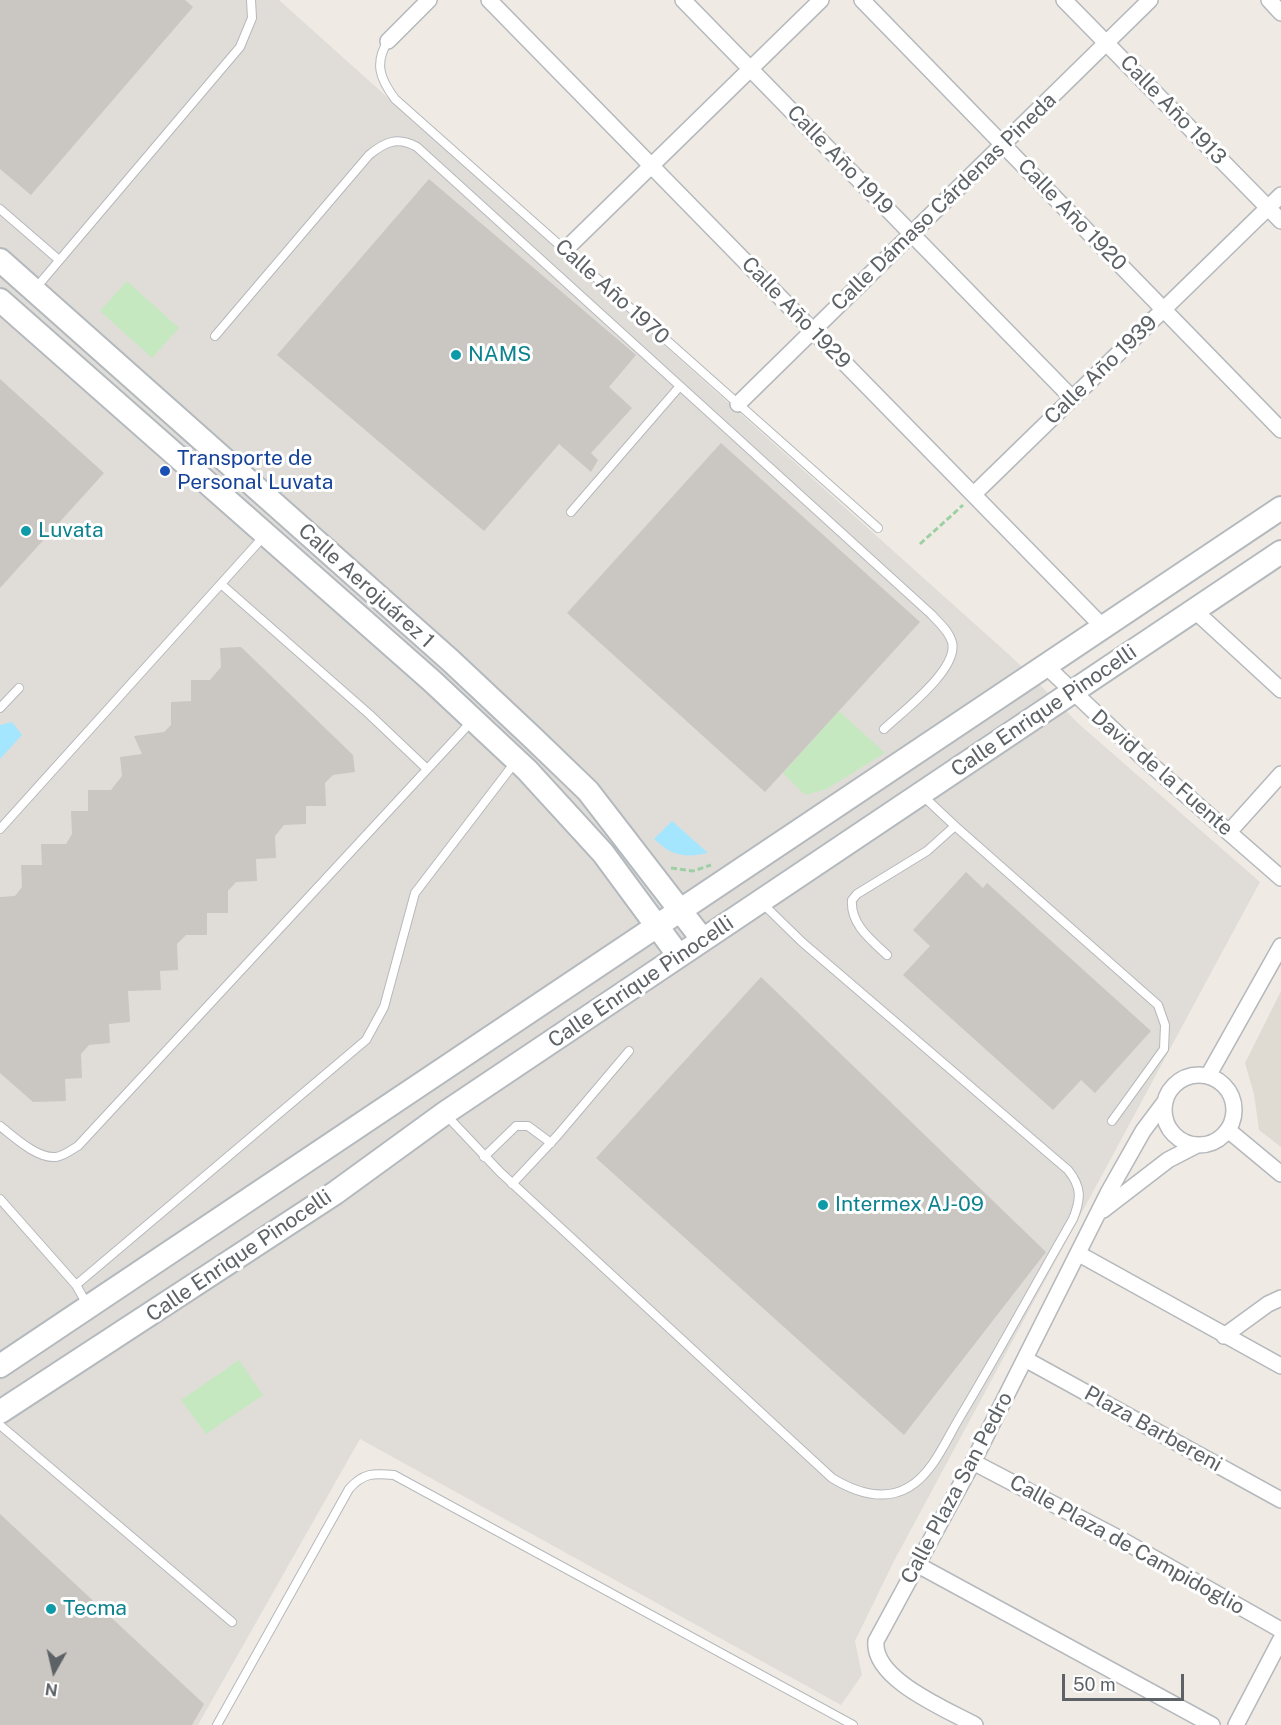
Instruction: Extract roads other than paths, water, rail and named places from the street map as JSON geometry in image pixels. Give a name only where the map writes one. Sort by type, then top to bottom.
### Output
[{"type":"main road","name":"Calle Aerojuárez 1","points":[[0,260],[451,661],[588,791],[703,940]]},
{"type":"main road","name":"Calle Aerojuárez 1","points":[[0,300],[474,719],[517,760],[579,823],[680,956]]},
{"type":"main road","name":"Calle Enrique Pinocelli","points":[[0,1366],[1281,508]]},
{"type":"main road","name":"Calle Enrique Pinocelli","points":[[0,1412],[126,1332],[335,1193],[445,1113],[1281,552]]},
{"type":"street","points":[[388,41],[429,0]]},
{"type":"street","name":"Calle Año 1929","points":[[489,0],[1103,627]]},
{"type":"street","name":"Calle Año 1919","points":[[683,0],[1072,398]]},
{"type":"street","points":[[565,250],[822,0]]},
{"type":"street","name":"Calle Año 1920","points":[[862,0],[1281,430]]},
{"type":"street","name":"Calle Año 1913","points":[[1064,0],[1281,221]]},
{"type":"street","name":"Calle Dámaso Cárdenas Pineda","points":[[738,404],[1150,0]]},
{"type":"street","points":[[1269,0],[1281,13]]},
{"type":"street","name":"Calle Año 1939","points":[[974,494],[1281,195]]},
{"type":"street","points":[[1194,610],[1281,690]]},
{"type":"street","name":"David de la Fuente","points":[[1046,666],[1072,693],[1281,878]]},
{"type":"street","points":[[1228,832],[1281,774]]},
{"type":"street","points":[[1208,1076],[1281,946]]},
{"type":"street","points":[[1196,1075],[1208,1076],[1226,1088],[1232,1098],[1234,1109],[1228,1130],[1219,1139],[1197,1145],[1185,1142],[1175,1136],[1168,1126],[1164,1103],[1176,1084],[1196,1075]]},
{"type":"street","name":"Calle Plaza San Pedro","points":[[975,1725],[896,1679],[879,1661],[875,1652],[880,1631],[973,1462],[1101,1212],[1120,1170],[1164,1103]]},
{"type":"street","points":[[1228,1130],[1281,1174]]},
{"type":"street","name":"Calle Plaza San Pedro","points":[[1101,1212],[1168,1160],[1197,1145]]},
{"type":"street","points":[[1079,1254],[1281,1366]]},
{"type":"street","points":[[1224,1336],[1268,1304],[1281,1298]]},
{"type":"street","name":"Plaza Barbereni","points":[[1025,1359],[1281,1500]]},
{"type":"street","name":"Calle Plaza de Campidoglio","points":[[973,1462],[1122,1540],[1281,1630]]},
{"type":"street","points":[[918,1564],[1212,1725]]},
{"type":"street","points":[[1236,1725],[1281,1639]]},
{"type":"lane","points":[[34,290],[240,47],[252,18],[251,0]]},
{"type":"lane","name":"Calle Año 1970","points":[[388,41],[380,53],[380,70],[394,99],[878,528]]},
{"type":"lane","points":[[215,336],[369,155],[395,140],[417,147],[932,615],[945,630],[952,642],[952,653],[948,664],[930,687],[884,729]]},
{"type":"lane","points":[[0,209],[59,260]]},
{"type":"lane","points":[[572,512],[680,386]]},
{"type":"lane","points":[[0,829],[266,534]]},
{"type":"lane","points":[[221,584],[369,714],[427,770]]},
{"type":"lane","points":[[0,708],[19,688]]},
{"type":"lane","points":[[0,1126],[24,1144],[48,1156],[56,1157],[78,1146],[474,719]]},
{"type":"lane","points":[[76,1284],[366,1040],[384,1007],[415,893],[517,760]]},
{"type":"lane","points":[[921,794],[1158,1005],[1165,1025],[1164,1049],[1112,1120]]},
{"type":"lane","points":[[887,955],[859,926],[853,916],[852,900],[881,878],[927,851],[955,826]]},
{"type":"lane","points":[[445,1113],[484,1157],[512,1184],[832,1478],[853,1490],[883,1494],[902,1491],[924,1473],[1012,1329],[1073,1219],[1078,1206],[1080,1189],[1068,1170],[802,942],[761,902]]},
{"type":"lane","points":[[512,1184],[551,1143],[629,1051]]},
{"type":"lane","points":[[484,1157],[516,1126],[528,1126],[551,1143]]},
{"type":"lane","points":[[0,1199],[76,1284],[88,1307]]},
{"type":"lane","points":[[0,1425],[232,1622]]},
{"type":"lane","points":[[217,1725],[349,1490],[365,1474],[394,1475],[853,1725]]},
{"type":"water","points":[[12,722],[22,735],[0,759],[0,725]]},
{"type":"water","points":[[672,821],[708,853],[679,854],[667,849],[654,839]]},
{"type":"place","name":"NAMS","points":[[456,355]]},
{"type":"place","name":"Transporte de Personal Luvata","points":[[165,471]]},
{"type":"place","name":"Luvata","points":[[26,531]]},
{"type":"place","name":"Intermex AJ-09","points":[[823,1205]]},
{"type":"place","name":"Tecma","points":[[51,1609]]}]
